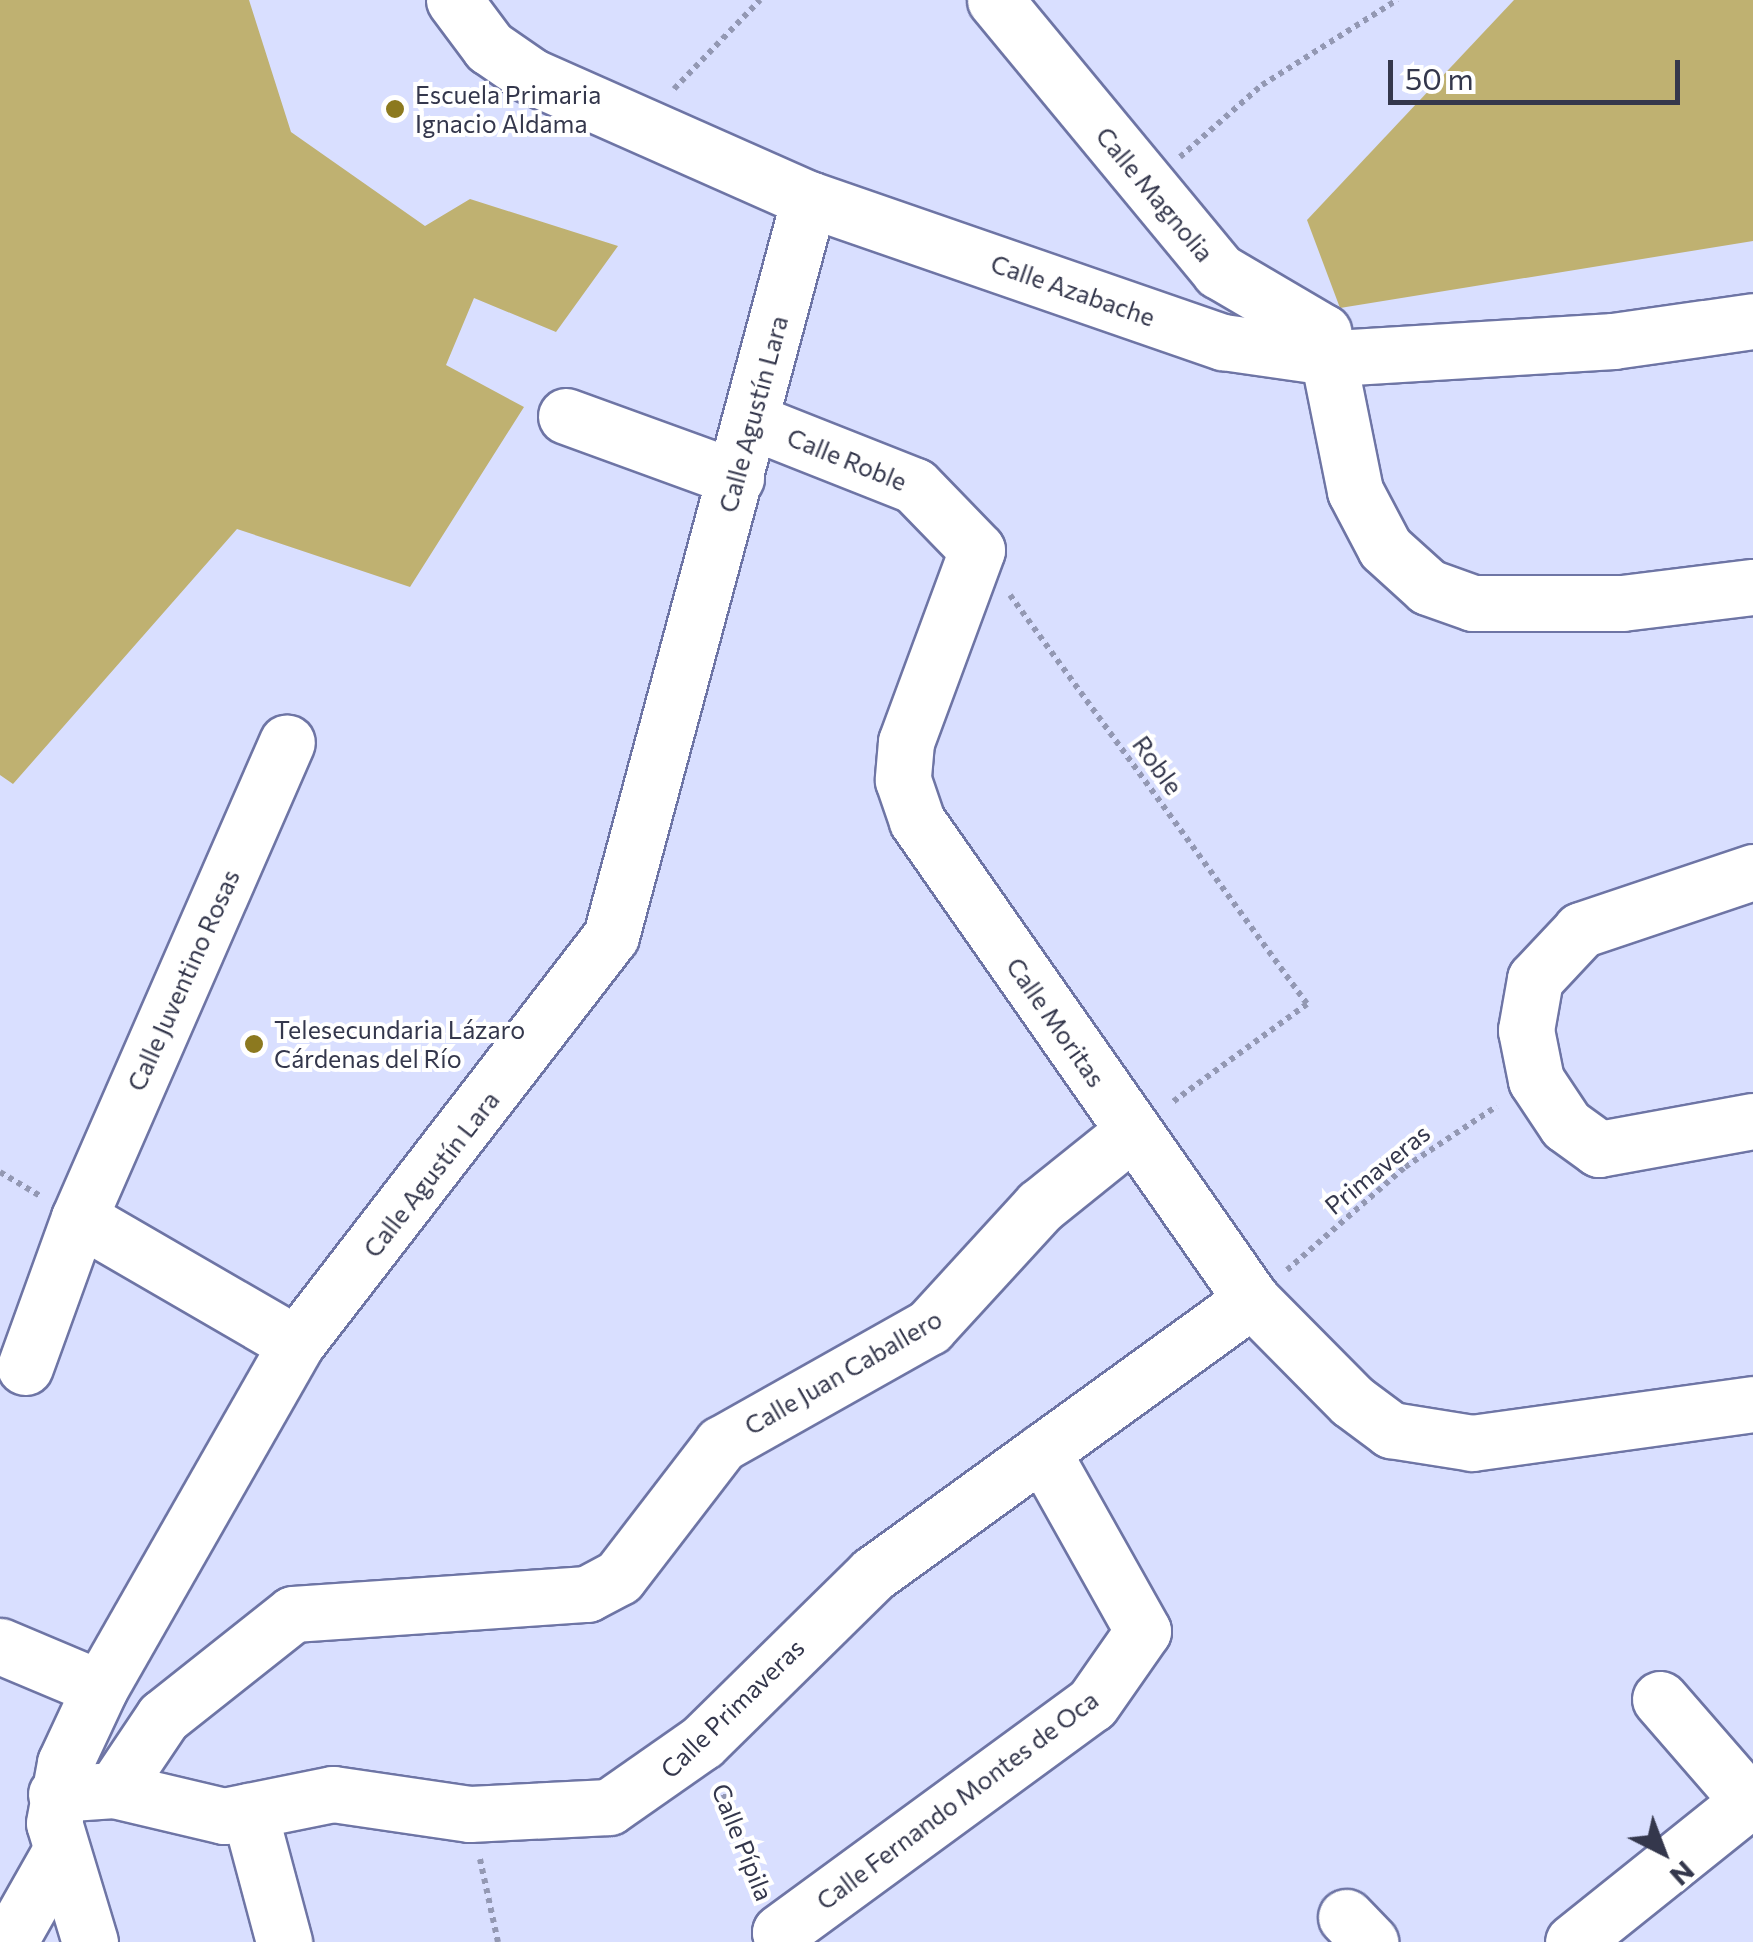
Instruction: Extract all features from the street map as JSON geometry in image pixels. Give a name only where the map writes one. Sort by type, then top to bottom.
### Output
[{"type":"street","name":"Calle Azabache","points":[[454,0],[490,48],[530,76],[809,198],[1223,342],[1335,358],[1613,341],[1753,320]]},
{"type":"street","name":"Calle Magnolia","points":[[995,0],[1219,271],[1305,318],[1335,358]]},
{"type":"street","name":"Calle Agustín Lara","points":[[90,1942],[57,1857],[56,1794],[100,1688],[296,1344],[611,936],[809,198]]},
{"type":"street","points":[[1335,358],[1356,491],[1385,548],[1428,586],[1473,602],[1604,603],[1753,587]]},
{"type":"street","points":[[566,416],[736,478]]},
{"type":"street","name":"Calle Roble","points":[[751,421],[915,486],[977,550]]},
{"type":"street","name":"Calle Moritas","points":[[977,550],[915,702],[903,780],[917,821],[1252,1300],[1392,1430],[1472,1443],[1753,1404]]},
{"type":"street","name":"Calle Juventino Rosas","points":[[25,1367],[79,1218],[287,742]]},
{"type":"street","points":[[1753,872],[1581,930],[1556,948],[1536,978],[1526,1030],[1536,1080],[1566,1126],[1599,1148],[1753,1121]]},
{"type":"street","name":"Calle Juan Caballero","points":[[114,1790],[164,1718],[293,1614],[587,1594],[619,1577],[720,1444],[929,1327],[1040,1206],[1132,1132]]},
{"type":"street","points":[[79,1218],[296,1344]]},
{"type":"street","name":"Calle Primaveras","points":[[114,1790],[151,1805],[249,1811],[333,1794],[470,1814],[609,1807],[652,1785],[702,1742],[873,1574],[1252,1300]]},
{"type":"street","name":"Calle Fernando Montes de Oca","points":[[781,1937],[1092,1704],[1144,1632],[1042,1451]]},
{"type":"street","points":[[0,1646],[100,1688]]},
{"type":"street","points":[[1573,1942],[1750,1798],[1660,1699]]},
{"type":"street","points":[[56,1794],[114,1790]]},
{"type":"street","points":[[249,1811],[284,1942]]},
{"type":"street","points":[[9,1942],[57,1857]]},
{"type":"path","points":[[671,93],[760,0]]},
{"type":"path","points":[[1149,187],[1262,85],[1397,0]]},
{"type":"path","name":"Roble","points":[[977,550],[1307,1004],[1132,1132]]},
{"type":"path","name":"Primaveras","points":[[1252,1300],[1405,1166],[1536,1080]]},
{"type":"path","name":"Calle Pípila","points":[[702,1742],[781,1937]]},
{"type":"path","points":[[470,1814],[498,1942]]},
{"type":"shaded area","points":[[0,0],[249,0],[291,132],[425,226],[470,199],[618,246],[556,332],[474,298],[446,365],[524,407],[410,587],[237,529],[13,784],[0,775]]},
{"type":"shaded area","points":[[1514,0],[1753,0],[1753,241],[1340,308],[1307,220]]},
{"type":"place","name":"Escuela Primaria Ignacio Aldama","points":[[395,109]]},
{"type":"place","name":"Telesecundaria Lázaro Cárdenas del Río","points":[[254,1044]]}]
